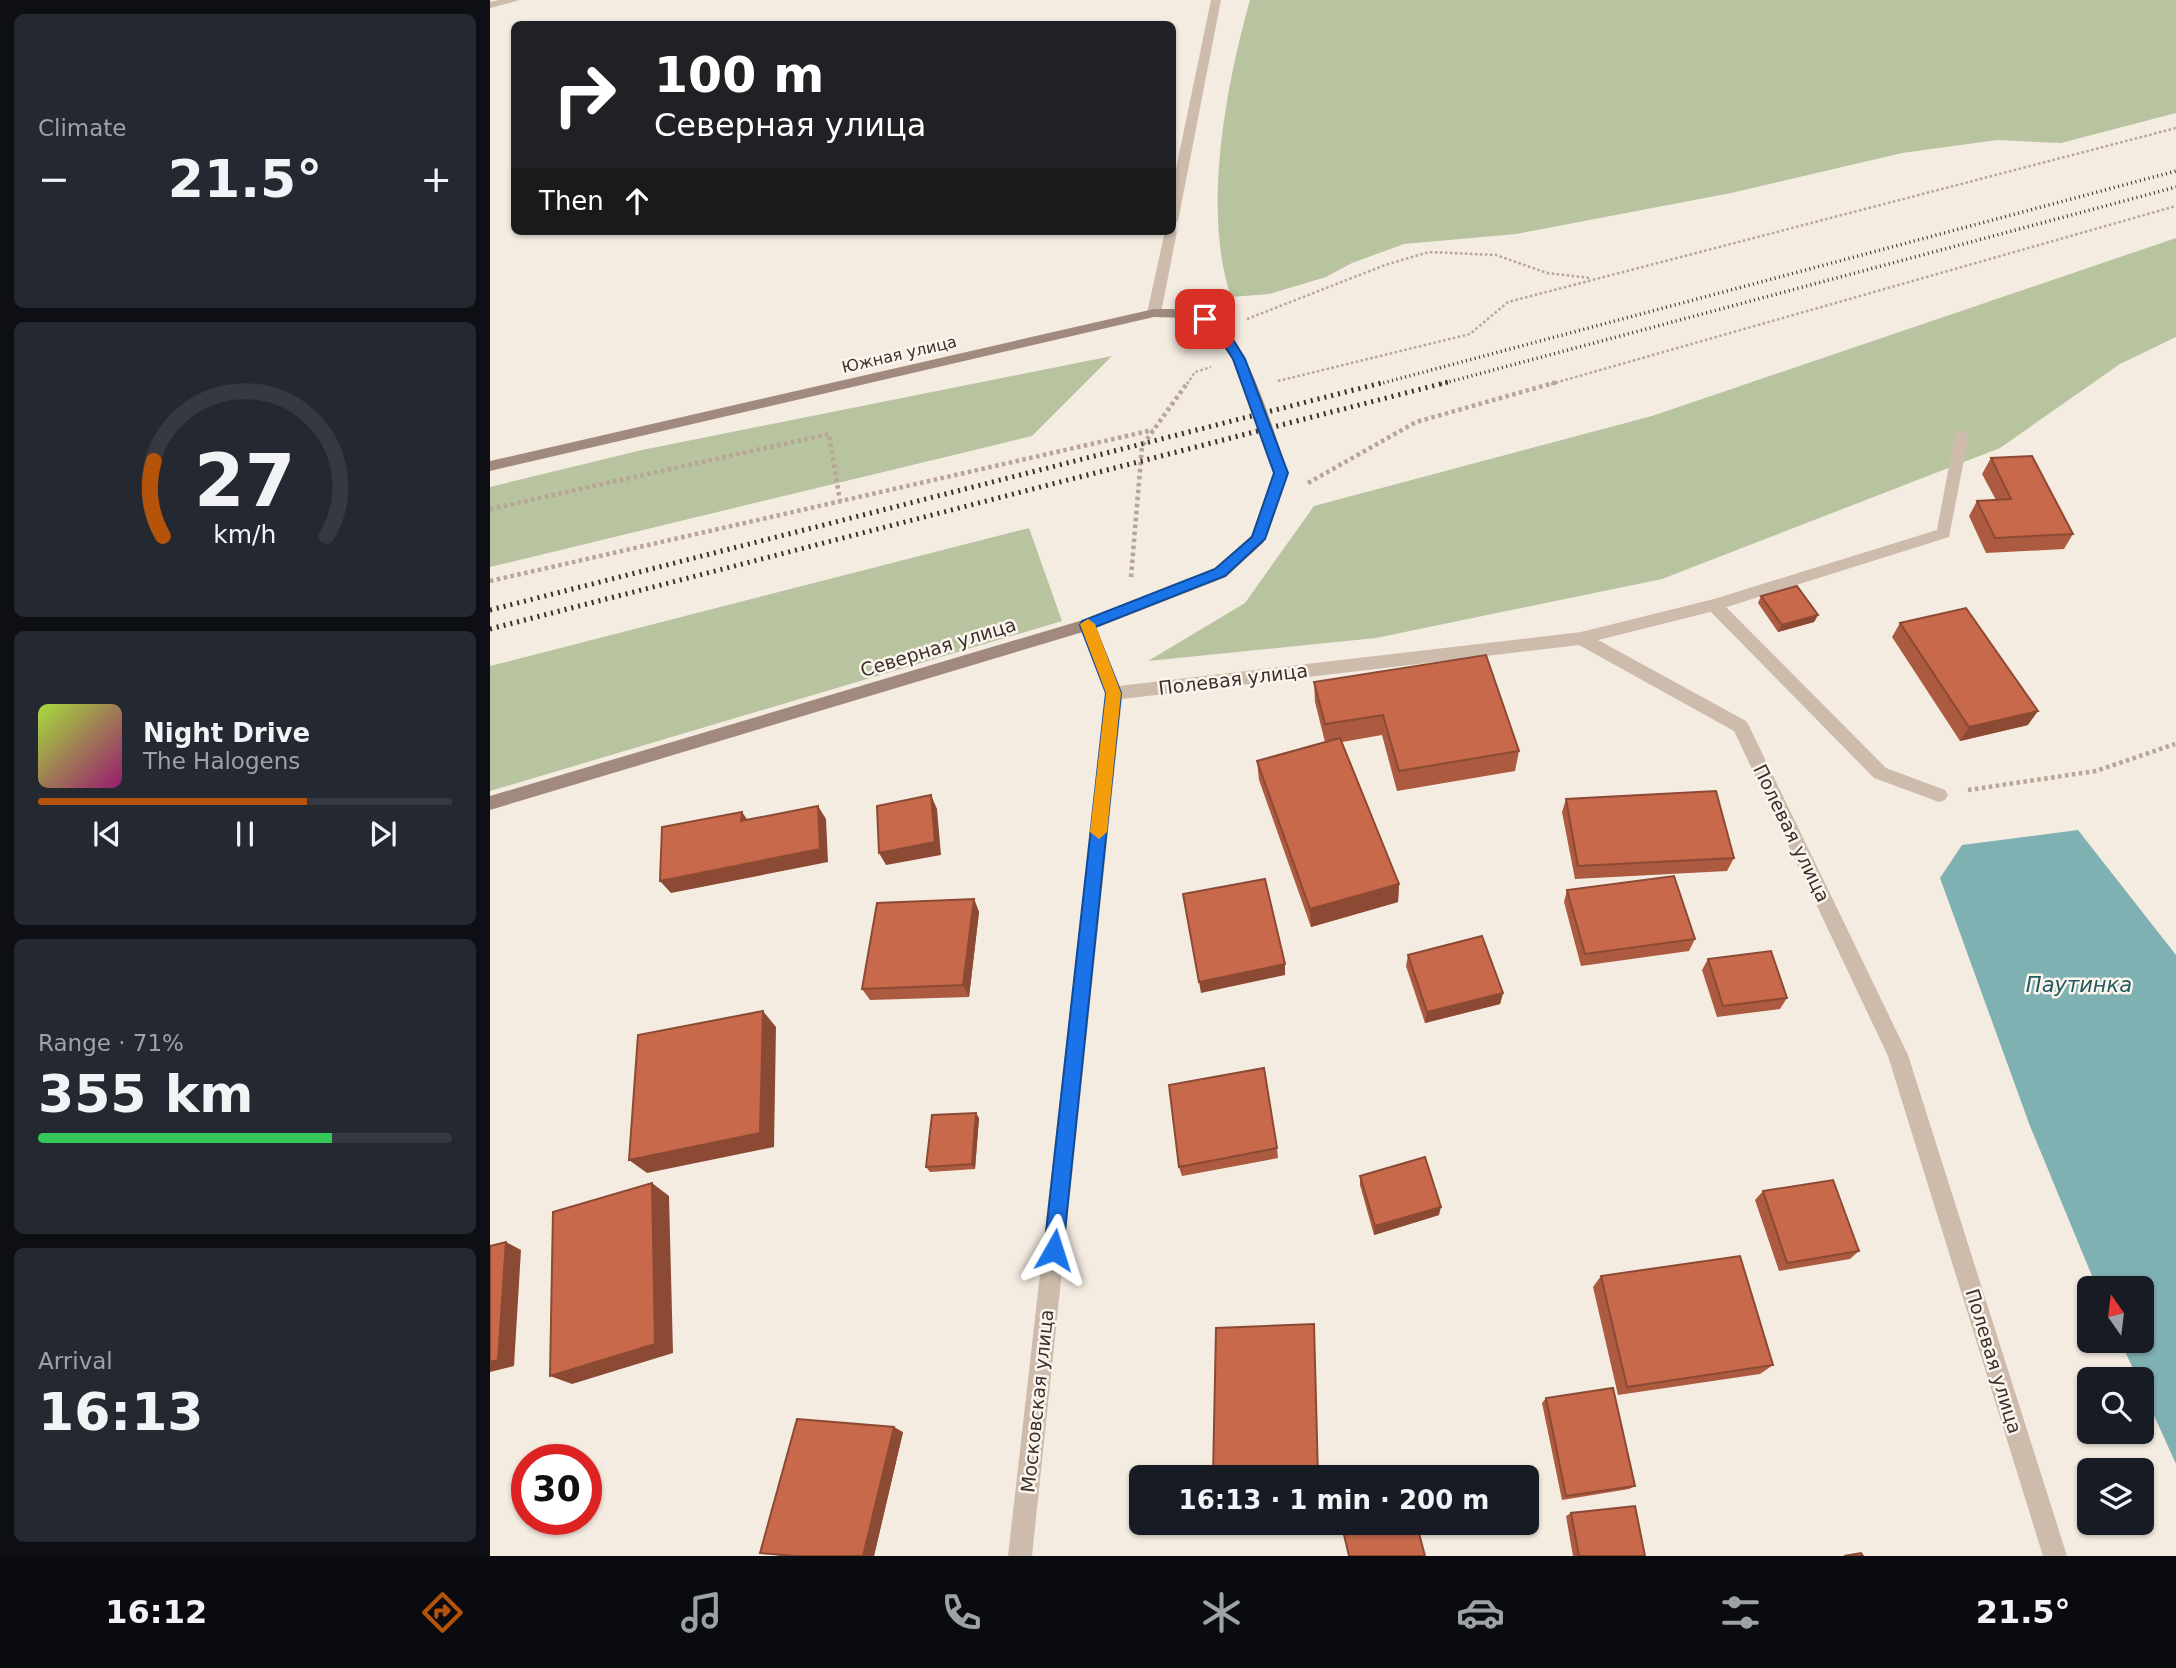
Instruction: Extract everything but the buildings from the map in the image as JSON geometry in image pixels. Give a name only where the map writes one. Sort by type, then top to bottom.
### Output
[{"type":"street","points":[[490,5],[515,0]]},
{"type":"street","points":[[1176,201],[1216,0]]},
{"type":"street","points":[[1154,313],[1170,235]]},
{"type":"street","name":"Южная улица","points":[[490,466],[1154,313],[1187,314],[1205,319],[1219,328]]},
{"type":"street","points":[[1219,328],[1239,359],[1249,388]]},
{"type":"street","name":"Северная улица","points":[[490,803],[1087,625],[1220,573],[1258,539],[1281,473],[1249,388]]},
{"type":"street","points":[[1581,638],[1714,605],[1944,533],[1962,434]]},
{"type":"street","points":[[1714,605],[1880,773],[1939,795]]},
{"type":"street","name":"Московская улица","points":[[1020,1556],[1114,693],[1087,625]]},
{"type":"street","name":"Полевая улица","points":[[1114,693],[1581,638],[1740,726],[1898,1055],[2055,1556]]},
{"type":"path","points":[[1249,388],[1470,334],[1507,302],[2176,128]]},
{"type":"path","points":[[1273,502],[1416,422],[2176,206]]},
{"type":"path","points":[[1219,328],[1302,300],[1385,265],[1429,252],[1496,255],[1547,273],[1594,279]]},
{"type":"path","points":[[1129,608],[1142,446],[1195,372],[1239,359]]},
{"type":"path","points":[[490,581],[1153,430]]},
{"type":"path","points":[[490,509],[829,434],[841,501]]},
{"type":"path","points":[[1939,795],[2096,771],[2175,744]]},
{"type":"green space","points":[[1250,0],[2176,0],[2176,113],[2061,143],[1997,140],[1902,153],[1731,193],[1516,234],[1404,244],[1352,263],[1326,277],[1269,294],[1231,297],[1218,226],[1218,188],[1226,109]]},
{"type":"green space","points":[[2176,238],[2176,337],[2120,364],[2000,448],[1662,579],[1376,638],[1148,661],[1245,603],[1314,506],[1652,416]]},
{"type":"green space","points":[[1112,356],[1032,436],[490,567],[490,487],[642,450]]},
{"type":"green space","points":[[1029,528],[1062,621],[490,791],[490,666]]},
{"type":"water","name":"Паутинка","points":[[2078,830],[2176,955],[2176,1464],[2154,1415],[2154,1367],[2132,1367],[2126,1353],[2154,1353],[2154,1276],[2092,1276],[2030,1126],[1940,878],[1962,845]]},
{"type":"railway","points":[[1379,384],[2176,171]]},
{"type":"railway","points":[[1441,384],[2176,187]]},
{"type":"railway","points":[[490,610],[1385,382]]},
{"type":"railway","points":[[490,629],[1448,382]]},
{"type":"slow traffic","points":[[1088,624],[1114,693],[1099,832]]},
{"type":"route","points":[[1054,1250],[1114,693],[1087,625],[1220,573],[1258,539],[1281,473],[1239,359],[1219,328],[1205,319]]}]
